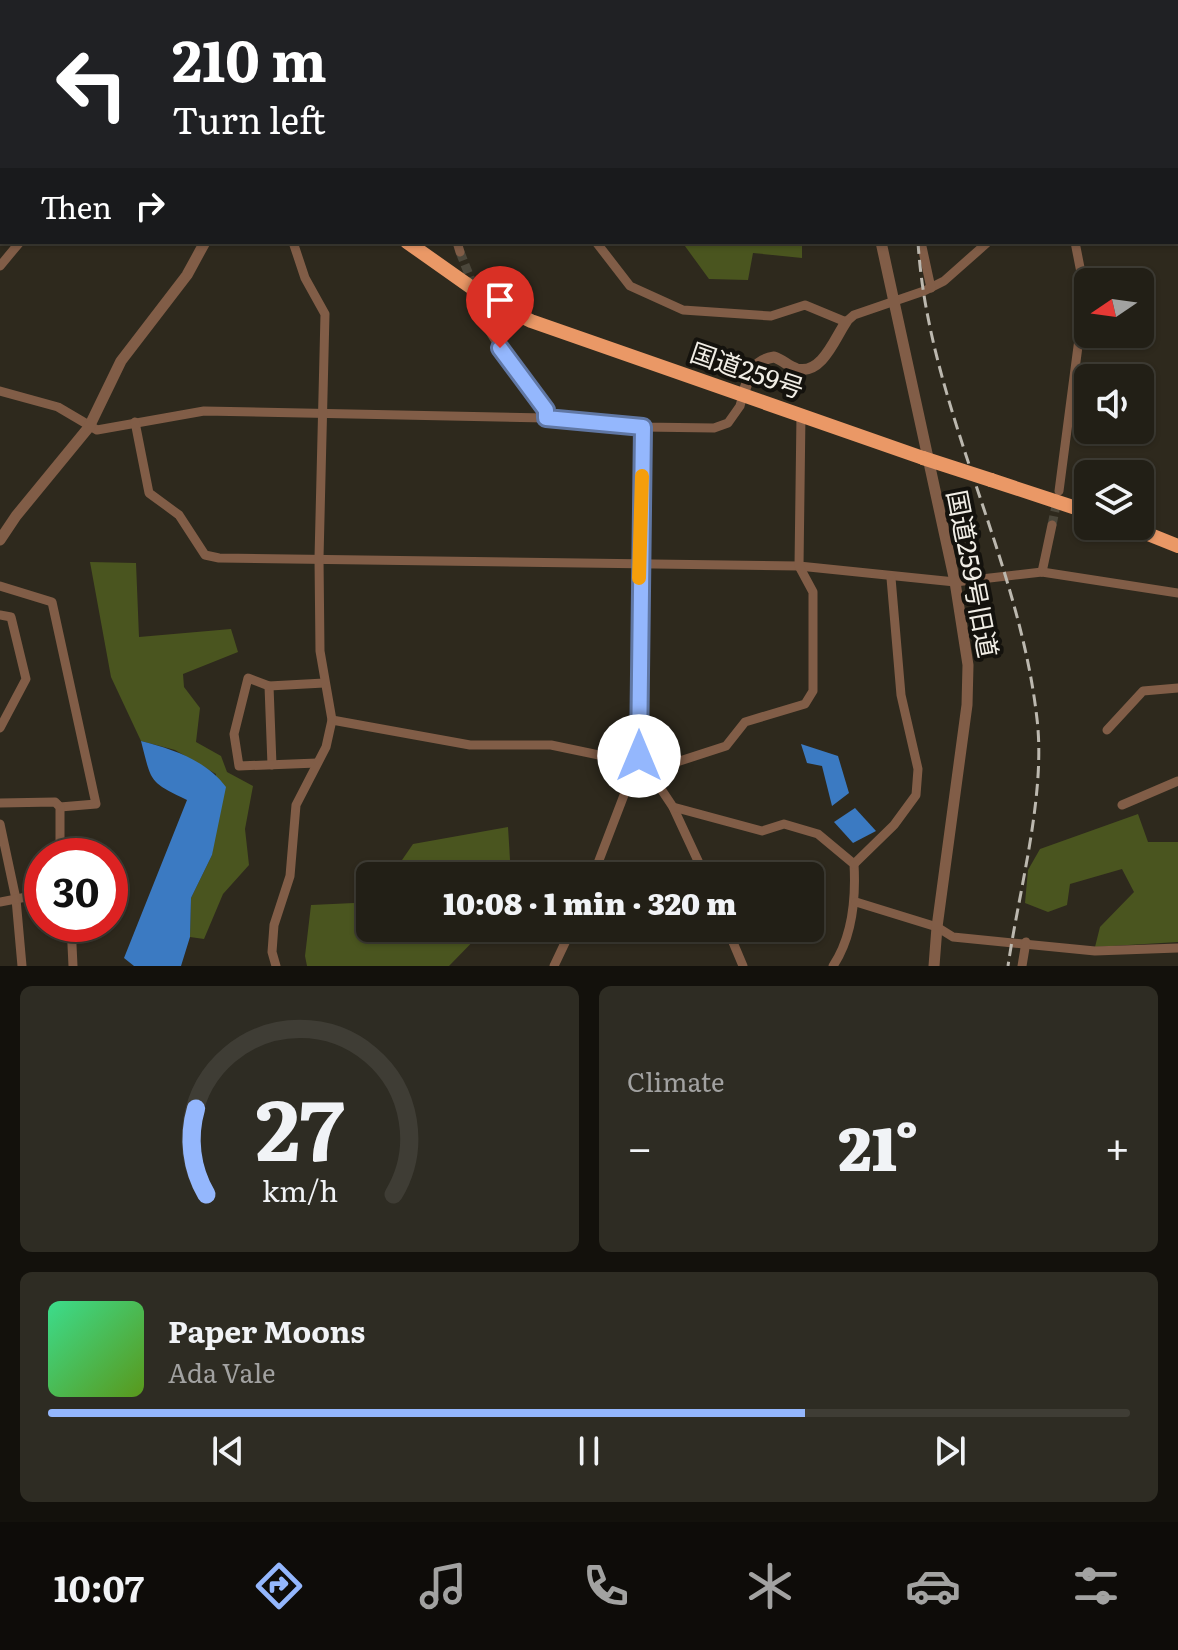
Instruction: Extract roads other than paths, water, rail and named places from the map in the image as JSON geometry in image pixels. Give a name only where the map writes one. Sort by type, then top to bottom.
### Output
[{"type":"highway","name":"国道259号","points":[[410,244],[492,302],[531,321],[1074,507]]},
{"type":"highway","points":[[1154,536],[1178,546]]},
{"type":"street","points":[[0,266],[18,244]]},
{"type":"street","points":[[0,540],[89,427],[121,361],[187,275],[204,244]]},
{"type":"street","points":[[276,966],[272,952],[274,925],[290,876],[296,805],[326,747],[332,720],[320,651],[325,314],[305,278],[294,244]]},
{"type":"street","points":[[598,244],[630,286],[683,310],[771,316],[805,305],[846,322]]},
{"type":"street","name":"国道259号旧道","points":[[882,244],[955,582],[968,665],[967,705],[934,966]]},
{"type":"street","points":[[921,244],[931,288]]},
{"type":"street","points":[[0,391],[58,407],[97,430],[204,411],[546,418],[643,427],[714,428],[728,423],[740,406],[752,370],[758,362],[774,357],[798,369],[813,367],[824,357],[846,322],[854,315],[944,281],[986,244]]},
{"type":"street","points":[[1059,491],[1085,293],[1075,244]]},
{"type":"street","points":[[481,308],[487,327],[546,410],[546,418]]},
{"type":"street","points":[[649,771],[726,746],[745,722],[805,704],[813,691],[813,592],[799,566],[801,414]]},
{"type":"street","points":[[135,422],[149,493],[179,515],[205,555],[219,558],[799,566],[891,578],[955,582],[1042,572],[1178,593]]},
{"type":"street","points":[[598,862],[638,759],[643,427]]},
{"type":"street","points":[[1042,572],[1052,525]]},
{"type":"street","points":[[854,864],[894,825],[916,795],[918,769],[901,695],[891,578]]},
{"type":"street","points":[[0,586],[52,602],[96,804],[60,807]]},
{"type":"street","points":[[0,615],[11,617],[26,679],[0,728]]},
{"type":"street","points":[[317,763],[239,766],[234,734],[248,678],[269,686],[324,683]]},
{"type":"street","points":[[269,686],[272,765]]},
{"type":"street","points":[[1107,730],[1143,691],[1178,688]]},
{"type":"street","points":[[332,720],[470,745],[551,745],[638,759],[673,807],[699,862]]},
{"type":"street","points":[[1122,805],[1178,781]]},
{"type":"street","points":[[0,803],[55,802],[60,807],[60,838]]},
{"type":"street","points":[[673,807],[762,831],[784,824],[818,834],[854,864],[856,902],[840,955],[833,966]]},
{"type":"street","points":[[0,824],[16,899],[22,966]]},
{"type":"street","points":[[0,902],[24,897]]},
{"type":"street","points":[[856,902],[937,927],[953,937],[1095,951],[1178,948]]},
{"type":"street","points":[[72,942],[73,966]]},
{"type":"street","points":[[554,966],[566,942]]},
{"type":"street","points":[[733,942],[743,966]]},
{"type":"street","points":[[1022,966],[1026,942]]},
{"type":"water","points":[[141,741],[198,763],[226,787],[212,855],[191,898],[190,937],[181,966],[134,966],[124,958],[187,800],[165,789],[154,779]]},
{"type":"water","points":[[801,744],[838,756],[849,793],[832,806],[822,766],[807,763]]},
{"type":"water","points":[[855,808],[876,831],[853,843],[834,822]]},
{"type":"tunnel","points":[[460,252],[475,290]]},
{"type":"tunnel","points":[[1052,525],[1058,496]]},
{"type":"railway","points":[[918,244],[925,303],[938,363],[1012,599],[1027,659],[1037,719],[1039,748],[1035,811],[1008,966]]}]
